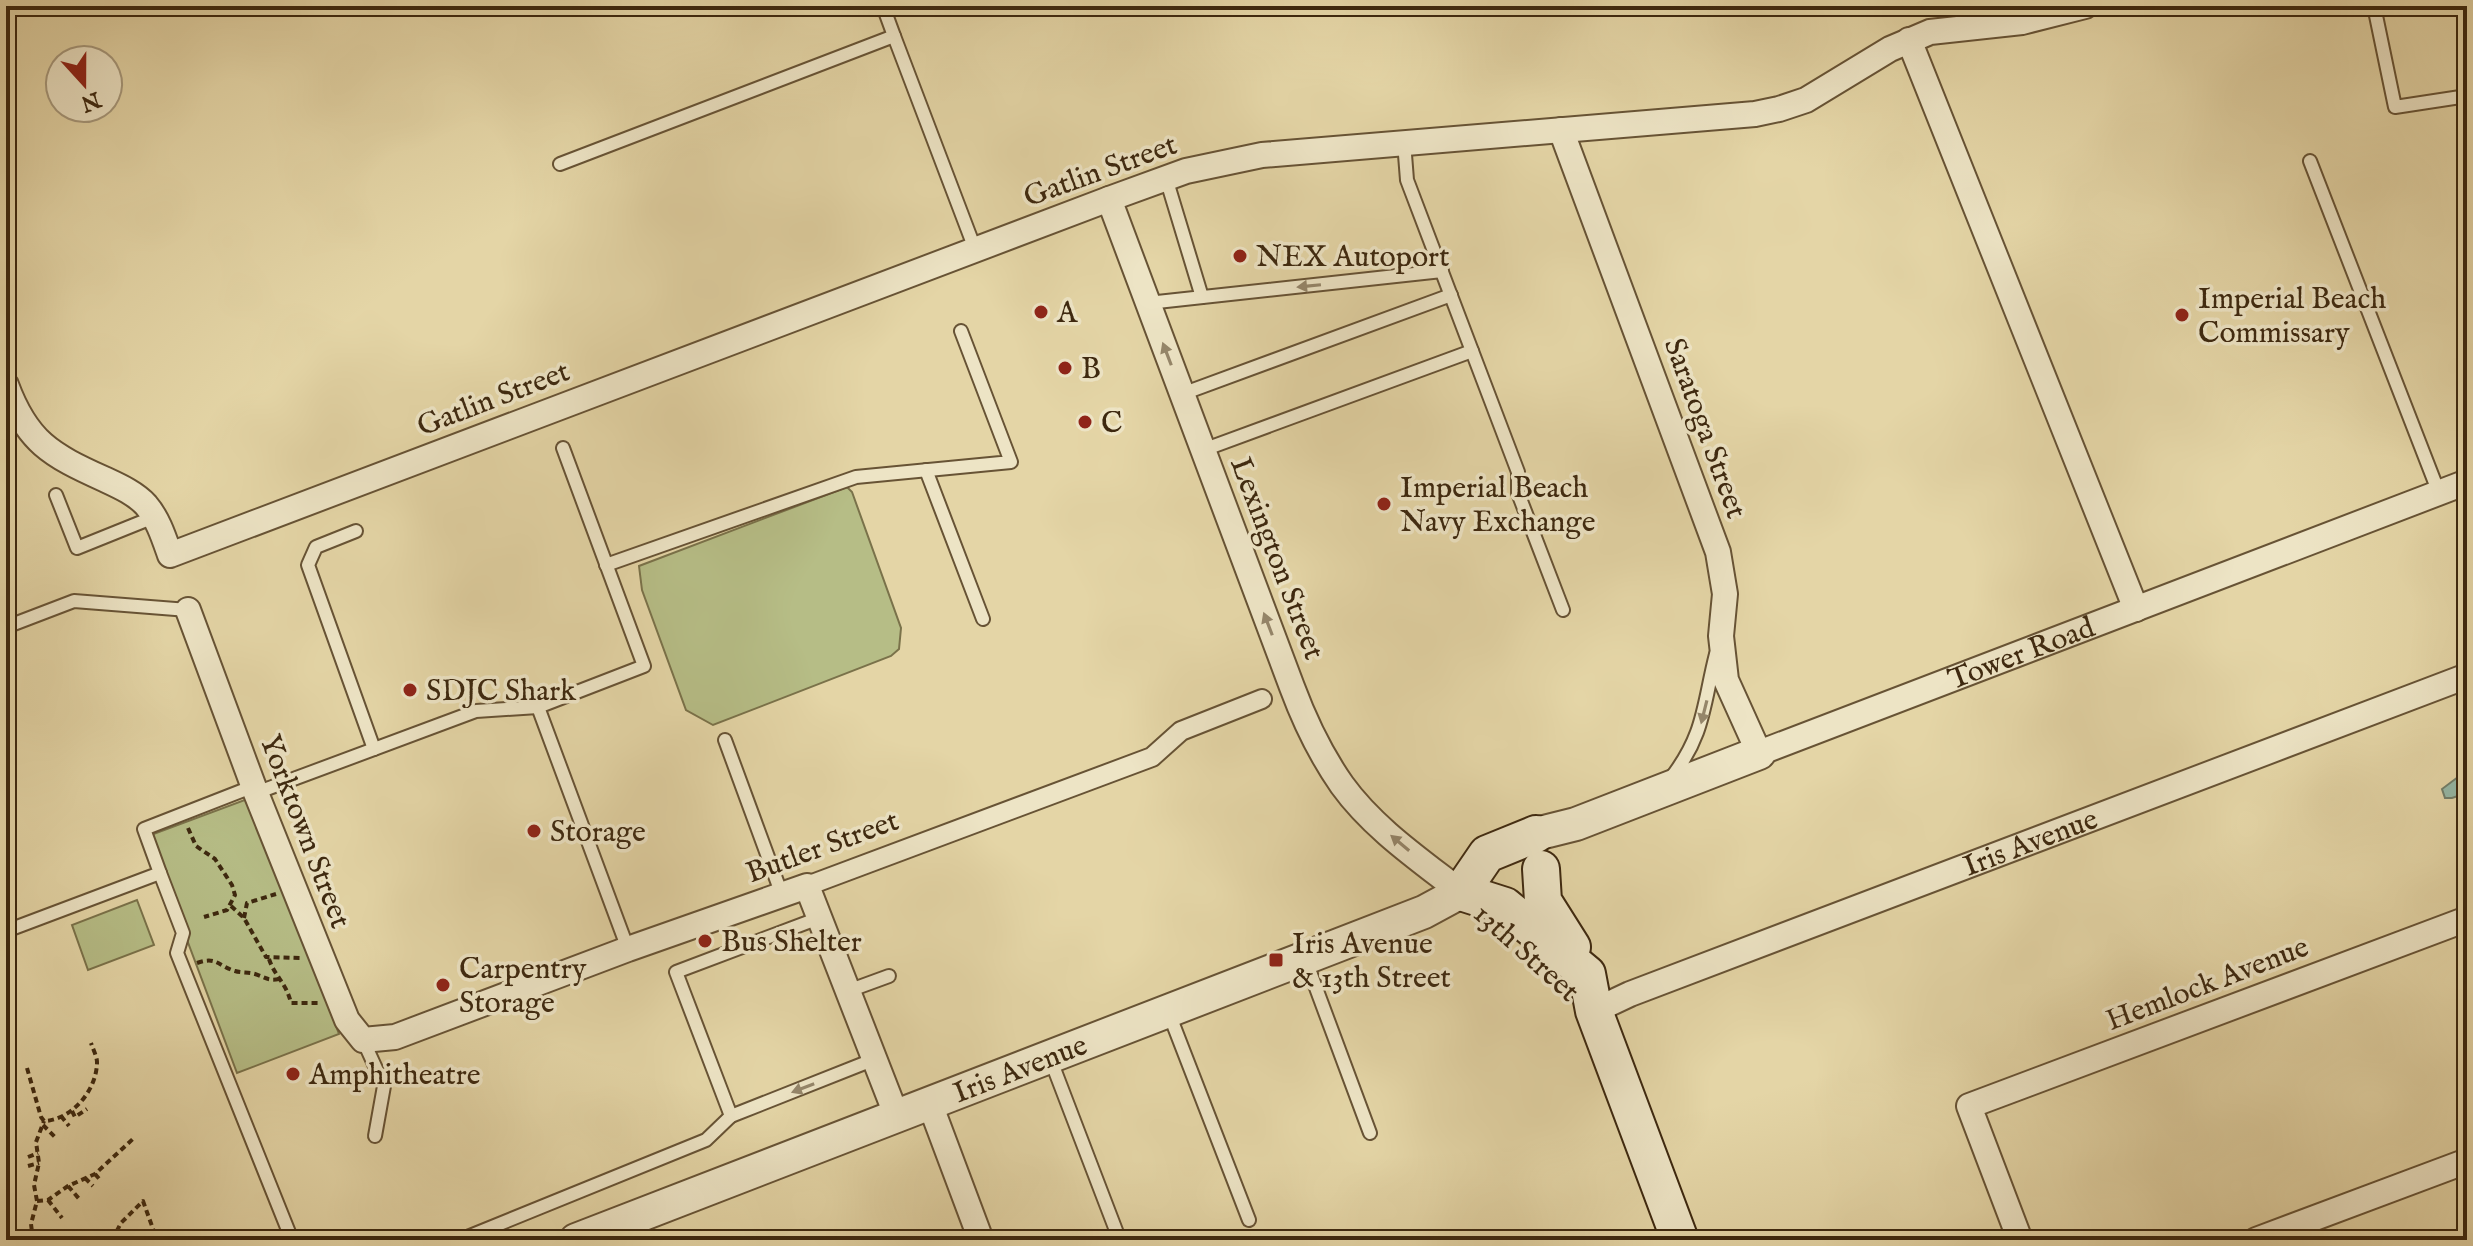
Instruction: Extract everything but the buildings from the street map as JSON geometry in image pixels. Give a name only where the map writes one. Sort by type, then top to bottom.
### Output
[{"type":"main road","name":"Tower Road","points":[[1461,892],[1520,880],[1542,854]]},
{"type":"main road","points":[[1542,854],[1543,901],[1587,974]]},
{"type":"main road","name":"13th Street","points":[[1461,892],[1505,906],[1587,974],[1594,1011],[1680,1240]]},
{"type":"main road","name":"13th Street","points":[[1461,892],[1485,917],[1594,1011]]},
{"type":"street","name":"Gatlin Street","points":[[154,517],[170,555],[975,249],[1166,178],[1216,164],[1262,155],[1755,114],[1806,100],[1909,40],[1930,32],[2004,20],[2022,22],[2085,6]]},
{"type":"street","points":[[1909,40],[2136,609]]},
{"type":"street","name":"Saratoga Street","points":[[1561,130],[1718,552],[1725,594],[1721,636],[1726,680],[1759,753]]},
{"type":"street","name":"Lexington Street","points":[[1109,199],[1292,687],[1319,750],[1343,787],[1370,818],[1461,892]]},
{"type":"street","points":[[6,385],[21,419],[46,449],[124,488],[144,502],[154,517]]},
{"type":"street","name":"Tower Road","points":[[1542,854],[1576,824],[2467,482]]},
{"type":"street","name":"Yorktown Street","points":[[188,610],[340,1004],[347,1020],[363,1040]]},
{"type":"street","name":"Iris Avenue","points":[[1594,1011],[1623,997],[2467,676]]},
{"type":"street","name":"Butler Street","points":[[363,1040],[395,1037],[1152,757],[1181,731],[1262,699]]},
{"type":"street","points":[[807,886],[897,1117]]},
{"type":"street","name":"Iris Avenue","points":[[576,1240],[1424,912],[1461,892]]},
{"type":"street","name":"Hemlock Avenue","points":[[2020,1240],[1969,1106],[2467,919]]},
{"type":"street","points":[[930,1104],[981,1240]]},
{"type":"street","points":[[2259,1239],[2467,1161]]},
{"type":"lane","points":[[883,6],[975,249]]},
{"type":"lane","points":[[2374,6],[2395,107],[2467,96]]},
{"type":"lane","points":[[560,164],[894,36]]},
{"type":"lane","points":[[1404,142],[1407,180],[1518,472],[1518,493],[1563,610]]},
{"type":"lane","points":[[2310,161],[2439,493]]},
{"type":"lane","points":[[1166,178],[1202,297]]},
{"type":"lane","points":[[1148,303],[1442,271]]},
{"type":"lane","points":[[1182,394],[1451,295]]},
{"type":"lane","points":[[606,565],[856,477],[1011,462],[961,331]]},
{"type":"lane","points":[[1203,450],[1472,351]]},
{"type":"lane","points":[[292,1240],[177,953],[183,933],[144,829],[476,711],[538,707],[644,666],[563,448]]},
{"type":"lane","points":[[926,470],[983,619]]},
{"type":"lane","points":[[56,495],[77,548],[154,517]]},
{"type":"lane","points":[[356,531],[316,547],[308,565],[374,749]]},
{"type":"lane","points":[[6,627],[74,601],[188,610]]},
{"type":"lane","points":[[1661,791],[1688,756],[1703,719],[1721,636]]},
{"type":"lane","points":[[538,707],[628,949]]},
{"type":"lane","points":[[725,740],[782,895]]},
{"type":"lane","points":[[6,931],[160,873]]},
{"type":"lane","points":[[731,1116],[676,972],[819,918]]},
{"type":"lane","points":[[1305,958],[1370,1133]]},
{"type":"lane","points":[[848,991],[889,976]]},
{"type":"lane","points":[[1168,1011],[1249,1220]]},
{"type":"lane","points":[[363,1040],[384,1086],[375,1136]]},
{"type":"lane","points":[[1050,1058],[1117,1233]]},
{"type":"lane","points":[[460,1240],[706,1140],[731,1116],[875,1059]]},
{"type":"path","points":[[188,828],[196,846],[215,859],[235,895],[227,910],[204,917]]},
{"type":"path","points":[[235,895],[247,903],[295,889]]},
{"type":"path","points":[[244,918],[247,903]]},
{"type":"path","points":[[231,906],[244,918],[262,953],[288,988],[291,1003],[340,1004]]},
{"type":"path","points":[[269,959],[303,957],[320,952]]},
{"type":"path","points":[[197,963],[217,961],[230,969],[251,973],[267,981],[280,979]]},
{"type":"path","points":[[43,1123],[61,1116],[84,1100],[97,1062],[91,1043]]},
{"type":"path","points":[[27,1068],[43,1123],[55,1137]]},
{"type":"path","points":[[72,1110],[75,1117],[87,1109]]},
{"type":"path","points":[[61,1116],[69,1126]]},
{"type":"path","points":[[33,1240],[31,1224],[37,1201],[34,1185],[39,1163],[36,1142],[43,1123]]},
{"type":"path","points":[[37,1201],[48,1200],[68,1186],[95,1174],[135,1137]]},
{"type":"path","points":[[28,1157],[38,1153]]},
{"type":"path","points":[[110,1161],[115,1167]]},
{"type":"path","points":[[28,1166],[39,1163]]},
{"type":"path","points":[[95,1174],[101,1181]]},
{"type":"path","points":[[85,1178],[93,1186]]},
{"type":"path","points":[[68,1186],[81,1201]]},
{"type":"path","points":[[48,1200],[62,1218]]},
{"type":"path","points":[[112,1240],[121,1223],[143,1201],[157,1240]]},
{"type":"path","points":[[147,1240],[154,1231]]},
{"type":"green space","points":[[847,487],[852,492],[901,628],[899,649],[891,656],[713,725],[686,710],[642,590],[639,566]]},
{"type":"green space","points":[[250,798],[339,1034],[237,1073],[148,836]]},
{"type":"green space","points":[[137,900],[154,945],[88,970],[72,925]]},
{"type":"shaded area","points":[[2458,777],[2467,779],[2467,793],[2445,798],[2442,789]]},
{"type":"place","name":"NEX Autoport","points":[[1240,256]]},
{"type":"place","name":"A","points":[[1041,312]]},
{"type":"place","name":"Imperial Beach Commissary","points":[[2182,315]]},
{"type":"place","name":"B","points":[[1065,368]]},
{"type":"place","name":"C","points":[[1085,422]]},
{"type":"place","name":"Imperial Beach Navy Exchange","points":[[1384,504]]},
{"type":"place","name":"SDJC Shark","points":[[410,690]]},
{"type":"place","name":"Storage","points":[[534,831]]},
{"type":"place","name":"Bus Shelter","points":[[705,941]]},
{"type":"place","name":"Iris Avenue & 13th Street","points":[[1276,960]]},
{"type":"place","name":"Carpentry Storage","points":[[443,985]]},
{"type":"place","name":"Amphitheatre","points":[[293,1074]]}]
